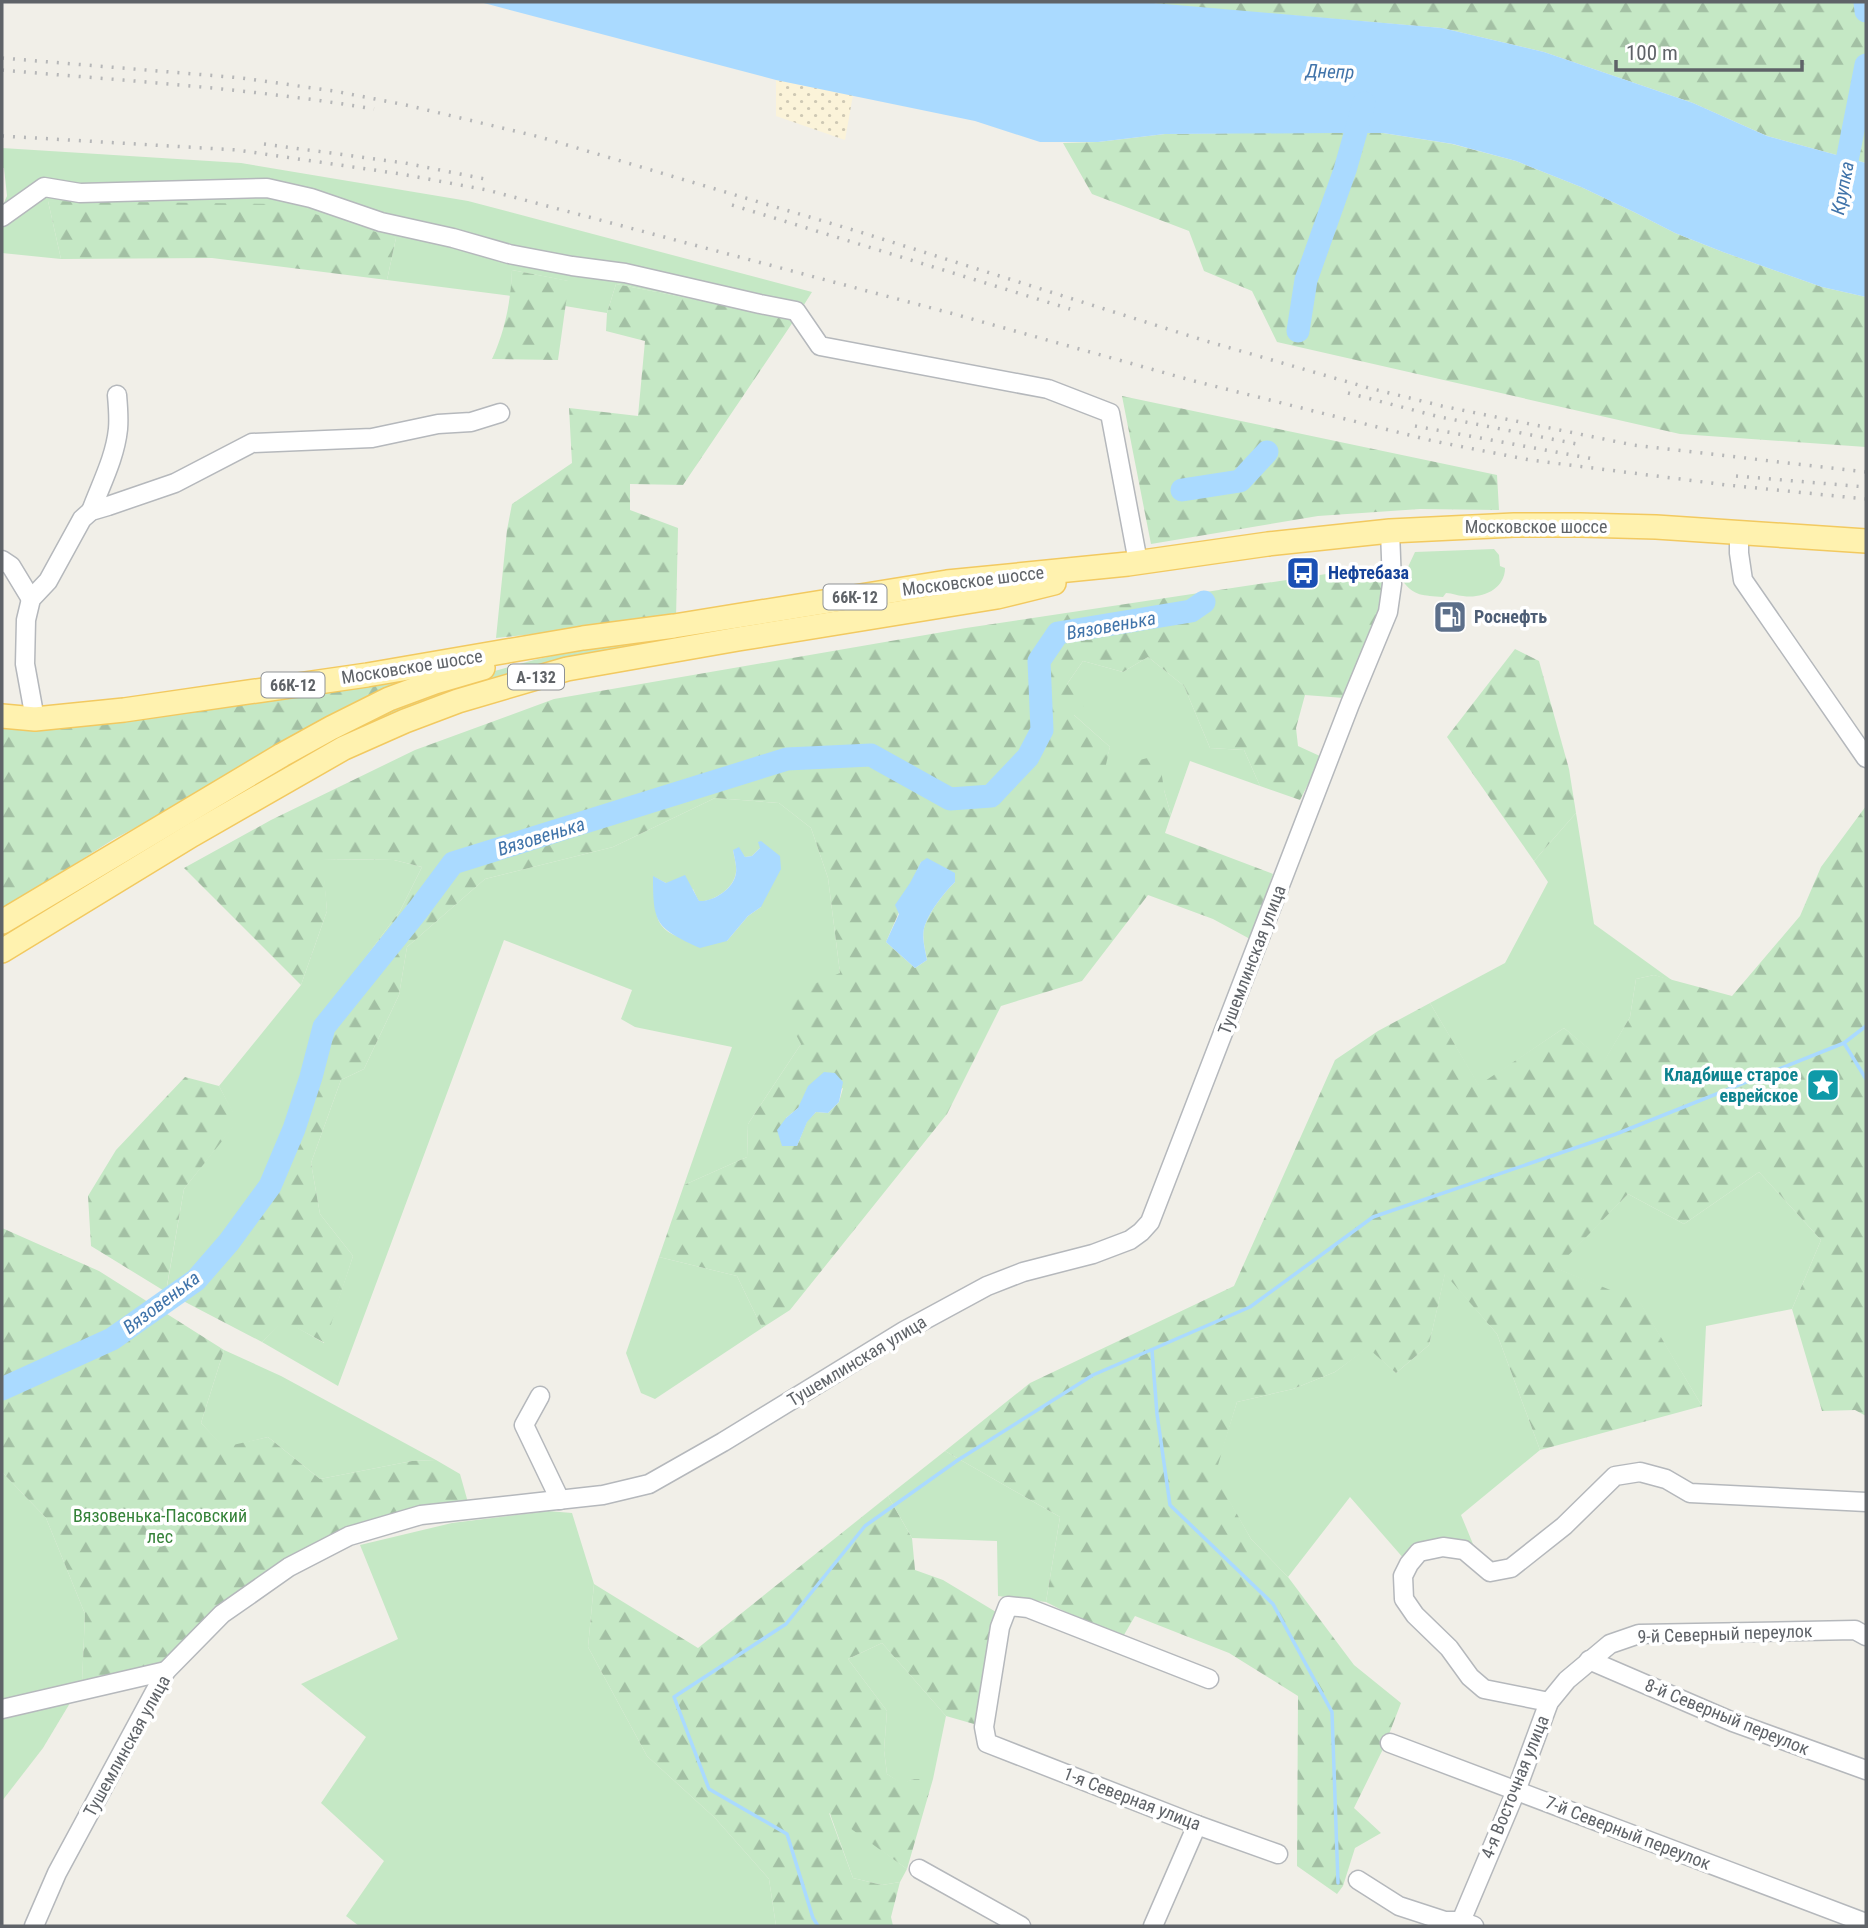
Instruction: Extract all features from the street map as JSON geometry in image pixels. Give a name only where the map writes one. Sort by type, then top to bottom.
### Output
[{"type":"main road","name":"Московское шоссе","points":[[2,716],[35,719],[124,710],[340,679],[583,638],[947,582],[1133,563],[1268,544],[1390,531],[1514,524],[1580,524],[1866,541]]},
{"type":"main road","name":"А-132","points":[[2,951],[192,835],[332,754],[405,721],[458,701],[567,669],[997,597],[1133,563]]},
{"type":"main road","name":"А-132","points":[[2,922],[282,755],[378,705],[435,682],[583,638]]},
{"type":"street","points":[[2,216],[44,187],[80,193],[267,188],[311,198],[380,222],[509,254],[625,273],[796,311],[820,346],[1048,389],[1110,413],[1133,563]]},
{"type":"street","points":[[35,719],[24,664],[30,599],[48,581],[82,519],[91,510],[111,462],[118,429],[117,395]]},
{"type":"street","points":[[91,510],[175,483],[252,443],[372,438],[438,424],[471,422],[500,413]]},
{"type":"street","name":"Тушемлинская улица","points":[[34,1926],[57,1873],[166,1671],[222,1614],[289,1567],[349,1536],[421,1515],[603,1495],[649,1484],[734,1436],[904,1331],[987,1286],[1023,1272],[1093,1254],[1130,1240],[1150,1222],[1388,612],[1392,584],[1390,531]]},
{"type":"street","points":[[1739,533],[1743,580],[1866,758]]},
{"type":"street","points":[[2,560],[11,566],[30,599]]},
{"type":"street","points":[[540,1396],[524,1425],[560,1500]]},
{"type":"street","points":[[1549,1702],[1484,1689],[1470,1677],[1449,1648],[1415,1615],[1404,1599],[1403,1576],[1419,1552],[1443,1547],[1464,1550],[1490,1572],[1511,1568],[1564,1526],[1615,1476],[1640,1472],[1666,1479],[1690,1493],[1866,1502]]},
{"type":"street","name":"1-я Северная улица","points":[[1209,1679],[1028,1608],[1008,1606],[1000,1627],[984,1727],[987,1743],[1196,1825],[1278,1854]]},
{"type":"street","name":"9-й Северный переулок","points":[[1589,1660],[1610,1644],[1639,1634],[1855,1630],[1866,1636]]},
{"type":"street","name":"4-я Восточная улица","points":[[1465,1925],[1549,1702],[1567,1680],[1589,1660]]},
{"type":"street","name":"8-й Северный переулок","points":[[1589,1660],[1733,1722],[1866,1770]]},
{"type":"street","points":[[2,1709],[166,1671]]},
{"type":"street","name":"7-й Северный переулок","points":[[1390,1744],[1866,1923]]},
{"type":"street","points":[[1153,1926],[1196,1825]]},
{"type":"street","points":[[919,1869],[1021,1926]]},
{"type":"street","points":[[1357,1880],[1399,1906],[1465,1925]]},
{"type":"green space","points":[[1866,2],[1866,163],[1767,136],[1693,103],[1544,52],[1442,28],[1156,4]]},
{"type":"green space","points":[[1383,133],[1452,144],[1516,161],[1581,187],[1675,233],[1723,252],[1822,287],[1866,297],[1866,447],[1680,434],[1277,342],[1252,291],[1204,271],[1189,231],[1092,194],[1063,143],[1165,134]]},
{"type":"green space","points":[[2,148],[241,163],[468,201],[812,292],[795,319],[616,284],[607,313],[565,306],[568,281],[512,270],[511,296],[387,280],[396,238],[48,201],[61,259],[2,253],[2,207],[7,196]]},
{"type":"green space","points":[[48,201],[281,204],[396,238],[387,280],[212,258],[61,259]]},
{"type":"green space","points":[[512,270],[569,281],[558,360],[492,359],[506,315]]},
{"type":"green space","points":[[616,284],[795,319],[683,485],[630,484],[630,510],[678,528],[676,619],[496,638],[512,504],[572,463],[569,408],[638,416],[645,341],[606,331],[607,313]]},
{"type":"green space","points":[[1122,396],[1497,475],[1499,510],[1420,509],[1318,516],[1151,544]]},
{"type":"green space","points":[[1494,549],[1499,555],[1500,566],[1505,568],[1504,576],[1496,587],[1484,594],[1470,597],[1446,593],[1443,597],[1424,595],[1411,590],[1402,580],[1404,568],[1408,567],[1415,552]]},
{"type":"green space","points":[[1366,568],[1384,572],[1379,610],[1344,698],[1305,695],[1296,728],[1298,746],[1322,757],[1300,800],[1260,786],[1244,750],[1210,748],[1184,686],[1148,657],[1123,672],[1083,661],[1067,684],[1084,706],[1074,715],[1110,747],[1105,769],[1159,755],[1171,815],[1165,833],[1273,874],[1250,939],[1213,919],[1148,895],[1082,981],[1001,1006],[947,1114],[790,1310],[762,1328],[737,1276],[659,1257],[684,1185],[747,1157],[748,1124],[801,1044],[777,999],[840,973],[828,878],[811,828],[779,803],[715,798],[613,847],[485,879],[407,947],[399,995],[364,1069],[341,1080],[311,1163],[320,1214],[353,1256],[325,1343],[284,1321],[262,1342],[166,1292],[91,1246],[88,1196],[116,1150],[185,1077],[219,1086],[238,1121],[184,1189],[166,1291],[189,1273],[264,1179],[303,1075],[317,1023],[400,911],[422,867],[394,860],[323,859],[327,911],[301,985],[184,868],[271,820],[415,750],[554,699],[966,628]],"holes":[[[921,862],[955,882],[938,902],[925,925],[923,933],[927,960],[915,968],[886,942]],[[843,1088],[839,1102],[828,1113],[816,1112],[807,1121],[797,1146],[786,1118],[798,1108]]]},
{"type":"green space","points":[[957,593],[494,680],[2,944],[2,932],[288,760],[394,708],[491,672],[591,647]]},
{"type":"green space","points":[[1515,649],[1539,661],[1569,769],[1576,813],[1534,861],[1447,737]]},
{"type":"green space","points":[[1148,657],[1184,686],[1210,748],[1244,750],[1260,786],[1190,761],[1171,815],[1164,790],[1104,769],[1110,747],[1073,714],[1067,684],[1083,661],[1123,672]]},
{"type":"green space","points":[[422,670],[114,839],[2,910],[2,726]]},
{"type":"green space","points":[[715,798],[779,803],[811,828],[828,878],[840,973],[801,1044],[748,1124],[747,1157],[684,1185],[732,1047],[635,1027],[621,1019],[632,990],[504,940],[338,1386],[262,1342],[284,1320],[324,1343],[353,1256],[320,1214],[311,1163],[341,1080],[364,1069],[399,995],[407,947],[485,879],[613,847]],"holes":[[[760,848],[761,907],[748,916],[727,941],[686,939],[668,932],[661,925],[657,916],[654,877],[666,883],[693,889],[699,902],[705,901],[717,897],[731,884],[736,870],[733,850],[745,857],[752,856]]]},
{"type":"green space","points":[[1866,806],[1866,1416],[1855,1410],[1822,1411],[1792,1309],[1821,1240],[1759,1172],[1684,1224],[1628,1194],[1556,1268],[1640,1302],[1702,1406],[1540,1450],[1497,1334],[1445,1274],[1429,1345],[1396,1373],[1368,1348],[1335,1372],[1293,1389],[1237,1402],[1215,1475],[1251,1539],[1288,1577],[1354,1665],[1401,1703],[1384,1747],[1354,1808],[1381,1833],[1355,1848],[1343,1886],[1337,1894],[1297,1866],[1298,1696],[1229,1653],[1135,1616],[1121,1640],[1046,1602],[1060,1517],[945,1451],[1030,1383],[1234,1286],[1335,1060],[1378,1031],[1430,1003],[1479,1085],[1564,1028],[1604,1061],[1630,1017],[1636,979],[1654,975],[1732,996],[1800,916],[1821,867]]},
{"type":"green space","points":[[1576,813],[1594,924],[1673,981],[1654,975],[1636,979],[1630,1017],[1604,1062],[1564,1028],[1479,1086],[1430,1003],[1505,963],[1548,882],[1534,861]]},
{"type":"green space","points":[[322,859],[394,860],[422,867],[400,911],[317,1023],[303,1075],[264,1179],[189,1273],[166,1292],[184,1189],[237,1121],[219,1086],[301,985],[327,911]]},
{"type":"green space","points":[[1759,1172],[1821,1240],[1792,1309],[1706,1326],[1702,1406],[1640,1303],[1555,1268],[1628,1194],[1684,1224]]},
{"type":"green space","name":"Вязовенька-Пасовский лес","points":[[2,1228],[99,1271],[224,1350],[201,1423],[224,1447],[268,1437],[320,1479],[412,1461],[436,1460],[460,1474],[469,1506],[353,1527],[168,1661],[82,1683],[85,1614],[46,1518],[2,1472]]},
{"type":"green space","points":[[659,1257],[737,1276],[762,1328],[655,1399],[641,1393],[626,1353]]},
{"type":"green space","points":[[1445,1273],[1497,1334],[1540,1450],[1461,1515],[1473,1544],[1443,1539],[1405,1560],[1350,1497],[1288,1577],[1251,1539],[1214,1475],[1237,1402],[1293,1389],[1335,1372],[1368,1347],[1396,1373],[1429,1345]]},
{"type":"green space","points":[[224,1350],[281,1376],[436,1460],[412,1461],[320,1479],[268,1437],[224,1448],[201,1423]]},
{"type":"green space","points":[[945,1451],[1060,1517],[1046,1602],[998,1596],[997,1541],[912,1538],[888,1496]]},
{"type":"green space","points":[[2,1472],[46,1518],[85,1614],[82,1683],[43,1748],[2,1801]]},
{"type":"green space","points":[[888,1496],[912,1538],[915,1570],[943,1580],[996,1612],[980,1717],[974,1724],[946,1716],[882,1643],[848,1659],[887,1711],[884,1750],[887,1774],[902,1783],[914,1779],[933,1779],[907,1869],[829,1813],[853,1878],[882,1885],[900,1882],[891,1917],[893,1926],[776,1926],[769,1879],[715,1818],[647,1756],[588,1647],[594,1584],[698,1648]]},
{"type":"green space","points":[[548,1511],[572,1513],[594,1584],[588,1647],[647,1756],[715,1818],[769,1879],[776,1926],[359,1926],[346,1916],[384,1861],[321,1803],[366,1737],[301,1684],[398,1639],[360,1545],[452,1523]]},
{"type":"green space","points":[[882,1643],[946,1716],[933,1779],[914,1779],[902,1784],[887,1774],[884,1750],[887,1711],[848,1659]]},
{"type":"green space","points":[[829,1811],[907,1869],[900,1882],[882,1885],[853,1878]]},
{"type":"sand","points":[[776,80],[853,95],[845,140],[776,116]]},
{"type":"water","name":"Днепр","points":[[480,2],[1142,2],[1442,28],[1544,52],[1693,103],[1767,136],[1866,163],[1866,297],[1822,287],[1723,252],[1675,233],[1581,187],[1516,161],[1453,144],[1383,133],[1165,134],[1098,142],[1040,142],[975,121],[776,80]]},
{"type":"water","points":[[761,841],[780,856],[781,869],[761,907],[748,916],[727,941],[700,948],[674,935],[660,923],[654,905],[653,876],[666,883],[685,875],[699,901],[705,901],[722,893],[734,879],[736,867],[733,850],[739,847],[745,857],[752,856],[760,848],[758,842]]},
{"type":"water","points":[[927,858],[955,873],[955,882],[938,902],[925,925],[923,933],[927,960],[915,968],[886,942],[899,914],[895,905],[921,862]]},
{"type":"water","points":[[824,1072],[835,1073],[843,1082],[839,1102],[828,1113],[816,1112],[807,1122],[797,1146],[782,1146],[777,1130],[798,1108],[808,1086]]},
{"type":"waterway","name":"Крупка","points":[[1865,2],[1866,11]]},
{"type":"waterway","name":"Крупка","points":[[1842,186],[1866,65]]},
{"type":"waterway","name":"Вязовенька","points":[[1298,331],[1306,280],[1345,170],[1364,103]]},
{"type":"waterway","name":"Вязовенька","points":[[1182,490],[1240,481],[1267,452]]},
{"type":"waterway","name":"Вязовенька","points":[[2,1389],[112,1339],[196,1280],[229,1242],[270,1186],[294,1129],[324,1027],[453,863],[787,759],[871,755],[950,799],[991,796],[1028,757],[1042,730],[1039,661],[1058,633],[1191,611],[1204,602]]},
{"type":"waterway","points":[[818,1926],[813,1918],[787,1834],[709,1789],[674,1697],[786,1624],[865,1526],[958,1460],[1093,1375],[1250,1307],[1373,1217],[1616,1134],[1844,1043],[1866,1026]]},
{"type":"waterway","points":[[1844,1043],[1866,1079]]},
{"type":"waterway","points":[[1152,1350],[1157,1414],[1170,1505],[1273,1604],[1332,1712],[1338,1883]]},
{"type":"railway","points":[[2,58],[242,78],[334,91],[406,105],[540,137],[860,232],[1206,341],[1369,388],[1442,406],[1633,445],[1866,472]]},
{"type":"railway","points":[[2,70],[235,90],[374,109]]},
{"type":"railway","points":[[2,136],[237,150],[401,174],[487,190],[1194,381],[1433,441],[1530,460],[1727,485],[1866,499]]},
{"type":"railway","points":[[264,144],[405,163],[485,179]]},
{"type":"railway","points":[[732,205],[1070,309]]},
{"type":"railway","points":[[1348,393],[1440,417],[1577,444]]},
{"type":"railway","points":[[1415,426],[1594,459]]},
{"type":"railway","points":[[1736,476],[1866,487]]},
{"type":"place","name":"Нефтебаза","points":[[1303,573]]},
{"type":"place","name":"Роснефть","points":[[1450,617]]},
{"type":"place","name":"Кладбище старое еврейское","points":[[1823,1085]]}]
